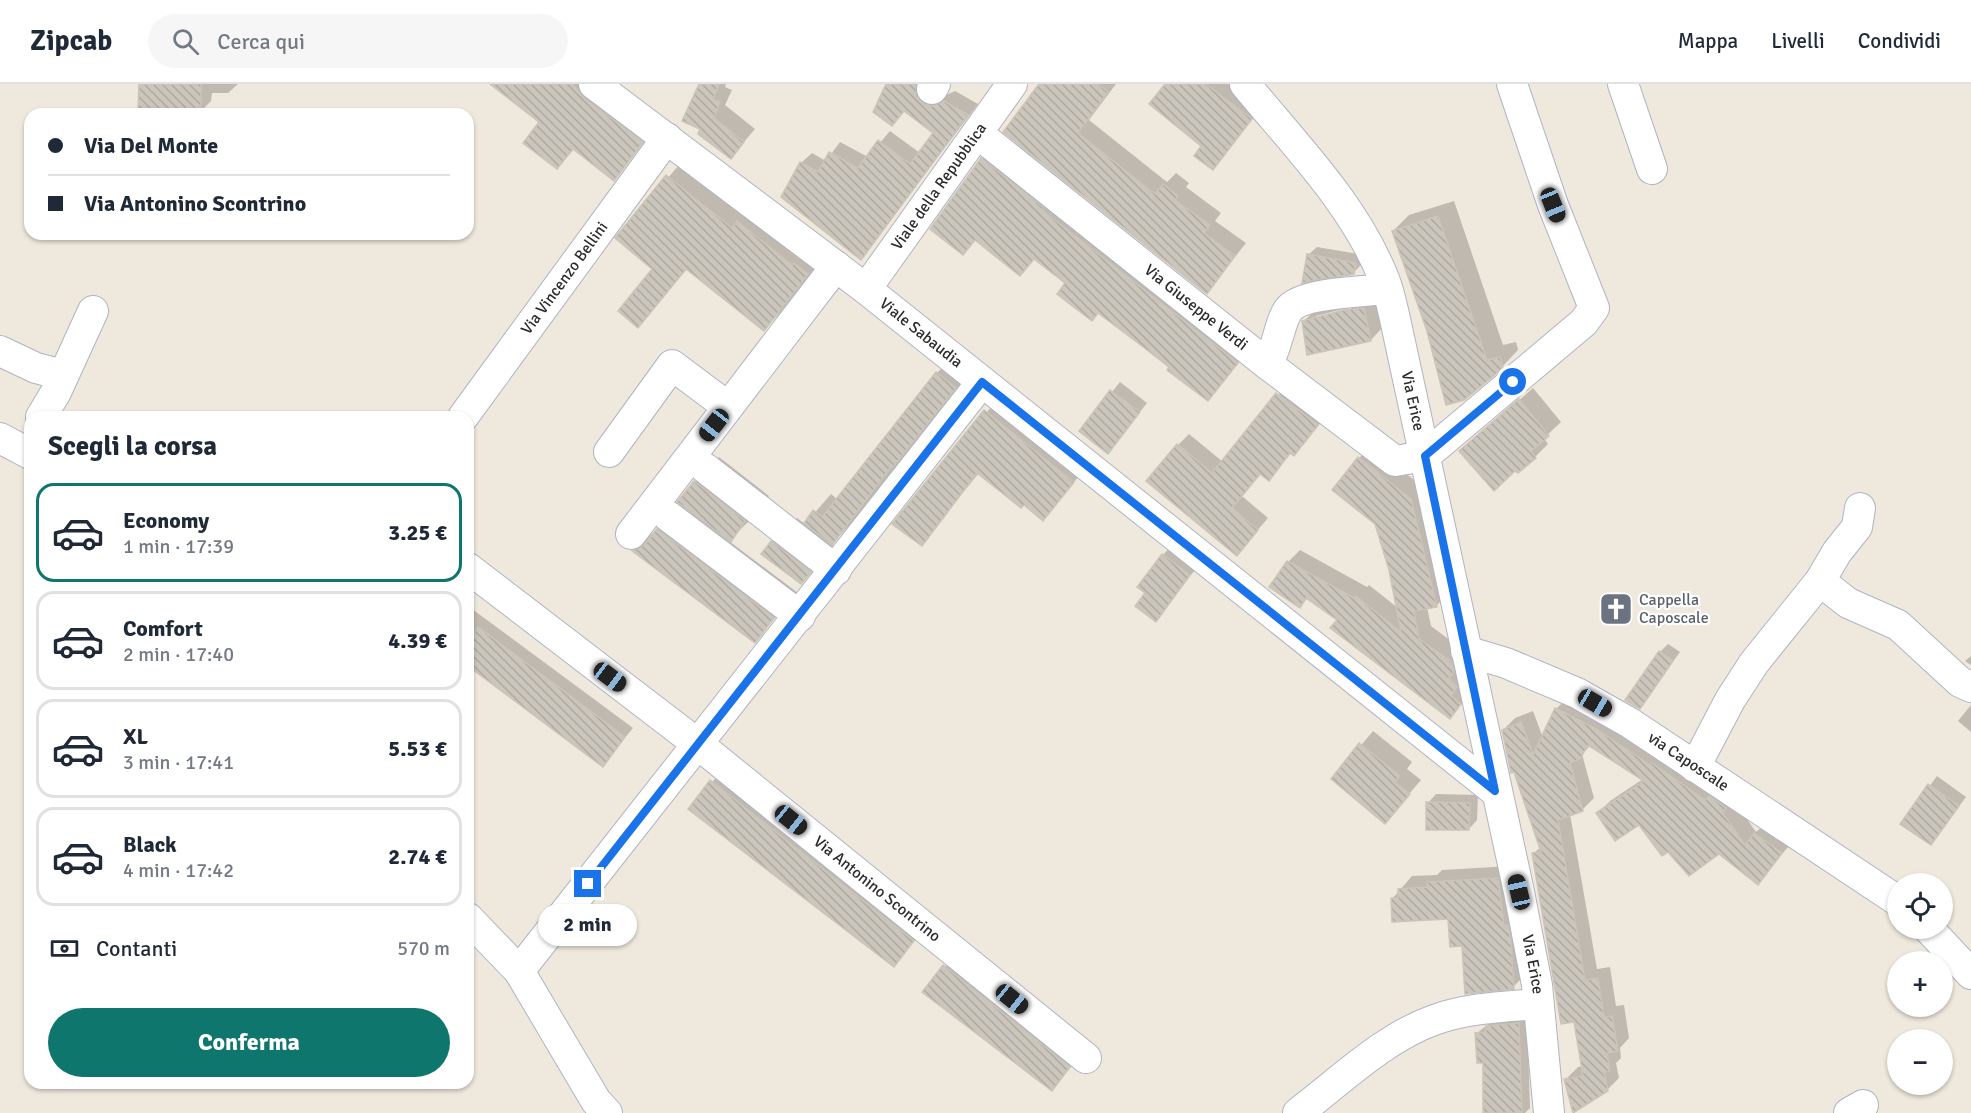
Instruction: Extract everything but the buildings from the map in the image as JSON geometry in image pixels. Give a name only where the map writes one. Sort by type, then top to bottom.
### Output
[{"type":"street","name":"Viale Sabaudia","points":[[594,84],[866,289],[1495,791]]},
{"type":"street","name":"Viale della Repubblica","points":[[866,289],[1012,84]]},
{"type":"street","name":"Via Erice","points":[[1245,84],[1322,176],[1366,242],[1387,290],[1425,456],[1495,791],[1519,892],[1538,1004],[1549,1113]]},
{"type":"street","points":[[1425,456],[1584,322],[1594,308],[1553,205],[1512,84]]},
{"type":"street","points":[[1623,84],[1652,169]]},
{"type":"street","name":"Via Giuseppe Verdi","points":[[977,133],[1267,364],[1395,461],[1425,456]]},
{"type":"street","name":"Via Vincenzo Bellini","points":[[468,411],[667,138]]},
{"type":"street","points":[[630,534],[836,266]]},
{"type":"street","points":[[1267,364],[1275,352],[1288,310],[1301,299],[1387,290]]},
{"type":"street","points":[[44,411],[93,311]]},
{"type":"street","points":[[0,351],[36,368],[63,375]]},
{"type":"street","points":[[609,452],[672,365],[728,407]]},
{"type":"street","points":[[519,971],[699,745],[982,382]]},
{"type":"street","points":[[705,468],[836,570]]},
{"type":"street","points":[[1695,767],[1730,699],[1754,663],[1821,581],[1837,552],[1857,527],[1860,508]]},
{"type":"street","points":[[668,516],[800,616]]},
{"type":"street","points":[[474,573],[699,745]]},
{"type":"street","points":[[1821,581],[1848,603],[1898,625],[1960,682],[1971,687]]},
{"type":"street","name":"via Caposcale","points":[[1466,651],[1506,663],[1577,693],[1630,723],[1887,894]]},
{"type":"street","name":"Via Antonino Scontrino","points":[[699,745],[1086,1058]]},
{"type":"street","points":[[474,924],[519,971],[596,1101],[607,1113]]},
{"type":"street","points":[[1938,939],[1971,974]]},
{"type":"street","points":[[1298,1113],[1388,1044],[1433,1020],[1474,1010],[1538,1004]]},
{"type":"place","name":"Cappella Caposcale","points":[[1616,609]]},
{"type":"route","points":[[588,884],[982,382],[1495,791],[1425,456],[1513,382]]}]
